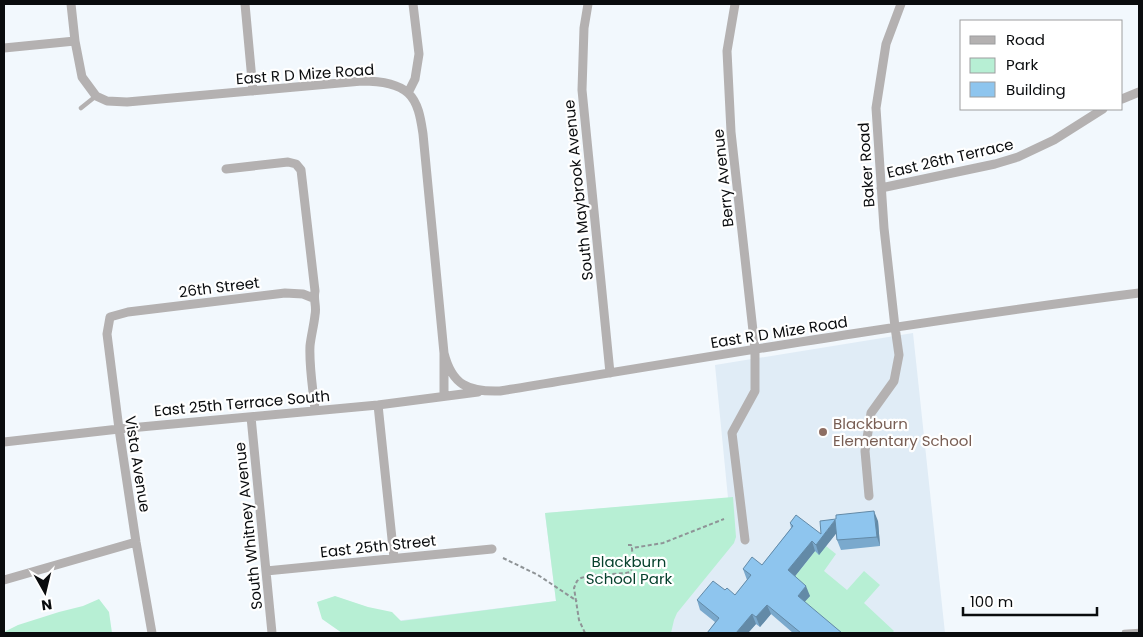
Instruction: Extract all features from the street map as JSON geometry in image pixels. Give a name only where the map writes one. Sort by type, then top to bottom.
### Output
[{"type":"street","points":[[71,4],[82,78],[96,96]]},
{"type":"street","points":[[245,4],[253,91]]},
{"type":"street","points":[[408,93],[415,79],[419,54],[414,4]]},
{"type":"street","name":"South Maybrook Avenue","points":[[588,4],[584,28],[582,90],[610,373]]},
{"type":"street","name":"Berry Avenue","points":[[735,4],[727,52],[731,132],[755,349],[755,391],[732,433],[745,540]]},
{"type":"street","name":"Baker Road","points":[[869,496],[865,451],[871,413],[894,381],[899,355],[884,228],[876,108],[886,44],[901,4]]},
{"type":"street","points":[[4,48],[75,41]]},
{"type":"street","name":"East R D Mize Road","points":[[96,96],[107,101],[127,102],[362,81],[386,83],[408,93],[418,109],[422,128],[444,353],[444,396]]},
{"type":"street","points":[[1123,99],[1139,92]]},
{"type":"street","name":"East 26th Terrace","points":[[881,188],[994,164],[1018,157],[1054,140],[1101,110]]},
{"type":"street","points":[[226,169],[288,162],[296,164],[300,170],[316,305],[310,344],[315,410]]},
{"type":"street","name":"26th Street","points":[[128,312],[285,293],[303,294],[314,298]]},
{"type":"street","name":"East R D Mize Road","points":[[444,353],[452,374],[460,382],[470,388],[484,391],[500,391],[895,327],[1139,293]]},
{"type":"street","name":"Vista Avenue","points":[[128,312],[110,317],[107,334],[136,542],[152,633]]},
{"type":"street","name":"East 25th Terrace South","points":[[4,442],[119,429],[378,405],[484,391]]},
{"type":"street","points":[[378,405],[394,558]]},
{"type":"street","name":"South Whitney Avenue","points":[[251,417],[272,633]]},
{"type":"street","points":[[4,580],[136,542]]},
{"type":"street","name":"East 25th Street","points":[[266,571],[492,549]]},
{"type":"lane","points":[[81,108],[96,96]]},
{"type":"lane","points":[[1124,632],[1139,632]]},
{"type":"path","points":[[628,545],[631,545],[632,548],[663,543],[724,519]]},
{"type":"path","points":[[585,633],[579,620],[574,588],[577,581],[588,576],[626,573],[632,570],[632,548]]},
{"type":"path","points":[[503,558],[538,575],[577,602]]},
{"type":"shaded area","name":"Blackburn Elementary School","points":[[913,333],[945,633],[381,633],[379,623],[556,601],[545,513],[728,498],[715,365]]},
{"type":"green space","name":"Blackburn School Park","points":[[733,497],[736,537],[734,543],[677,613],[671,633],[342,633],[322,619],[317,602],[335,596],[368,607],[392,612],[401,621],[556,601],[545,513]]},
{"type":"green space","points":[[826,546],[836,554],[824,571],[847,590],[864,571],[880,585],[864,603],[894,631],[892,633],[834,633],[777,599],[815,551],[819,554]]},
{"type":"green space","points":[[99,599],[109,612],[112,633],[4,633],[18,625],[83,606]]},
{"type":"building","points":[[874,511],[877,537],[837,540],[835,520],[816,545],[812,541],[788,570],[806,586],[798,596],[842,633],[801,633],[767,605],[756,617],[752,614],[736,633],[707,633],[719,618],[697,600],[713,581],[725,590],[727,588],[735,595],[751,575],[743,569],[752,557],[762,565],[793,526],[790,523],[796,515],[821,534],[820,521],[836,519],[836,515]]},
{"type":"place","name":"Blackburn Elementary School","points":[[823,432]]}]
